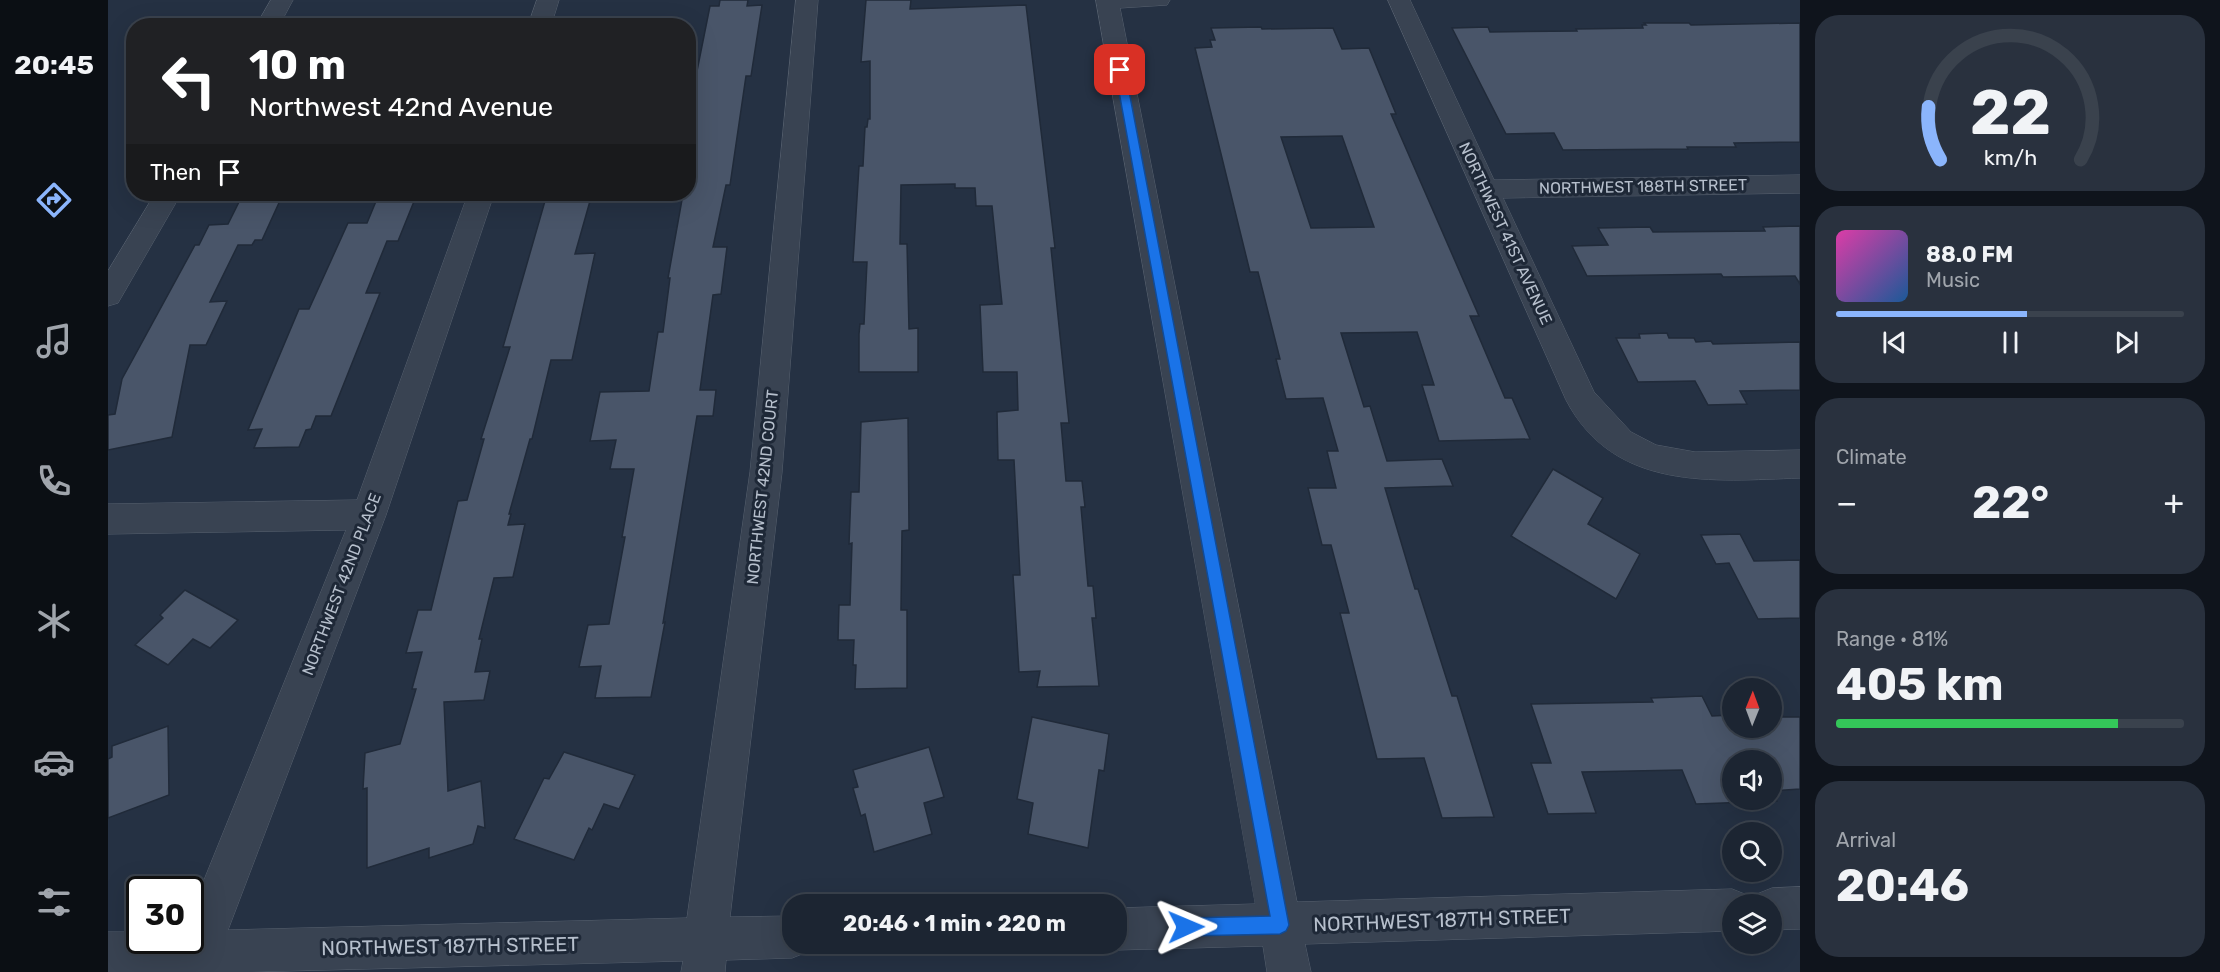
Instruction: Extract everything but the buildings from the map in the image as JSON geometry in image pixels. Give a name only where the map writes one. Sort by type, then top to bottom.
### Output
[{"type":"street","points":[[272,18],[282,0]]},
{"type":"street","points":[[542,18],[548,0]]},
{"type":"street","name":"NORTHWEST 42ND COURT","points":[[704,956],[766,472],[807,0]]},
{"type":"street","points":[[1158,0],[1107,0],[1289,972]]},
{"type":"street","name":"NORTHWEST 41ST AVENUE","points":[[1400,0],[1582,400],[1605,428],[1633,451],[1665,462],[1705,466],[1800,464]]},
{"type":"street","name":"NORTHWEST 188TH STREET","points":[[1485,189],[1800,184]]},
{"type":"street","points":[[108,295],[164,201]]},
{"type":"street","name":"NORTHWEST 42ND PLACE","points":[[195,962],[369,515],[479,201]]},
{"type":"street","points":[[108,519],[369,515]]},
{"type":"street","points":[[1782,909],[1800,908]]},
{"type":"street","name":"NORTHWEST 187TH STREET","points":[[1127,929],[1722,910]]},
{"type":"street","name":"NORTHWEST 187TH STREET","points":[[108,954],[195,962],[704,956],[782,939]]},
{"type":"route","points":[[1120,70],[1280,925],[1186,927]]}]
